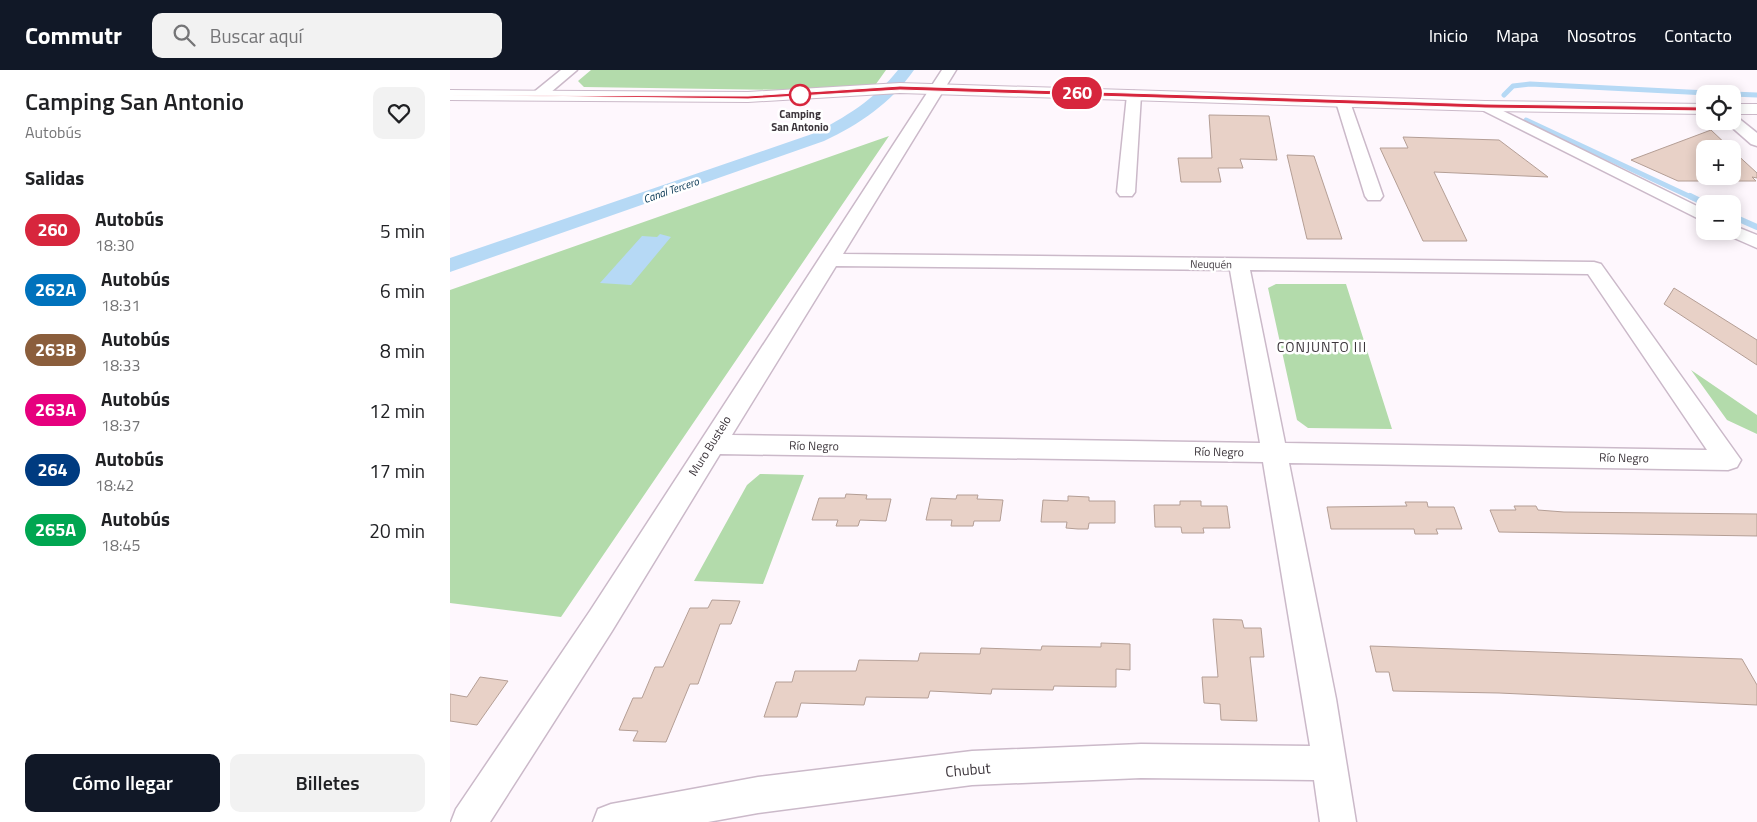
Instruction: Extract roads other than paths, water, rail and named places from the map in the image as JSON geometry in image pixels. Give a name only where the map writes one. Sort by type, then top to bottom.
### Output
[{"type":"main road","points":[[450,95],[748,97],[892,88],[943,80],[1134,95],[1485,106],[1696,109]]},
{"type":"main road","points":[[1741,109],[1757,110]]},
{"type":"street","points":[[539,95],[570,70]]},
{"type":"street","name":"Muro Bustelo","points":[[466,821],[601,622],[711,444],[943,80]]},
{"type":"street","points":[[1126,192],[1134,95]]},
{"type":"street","points":[[1343,102],[1374,196]]},
{"type":"street","points":[[1485,106],[1696,212]]},
{"type":"street","points":[[1741,128],[1757,141]]},
{"type":"street","points":[[1741,234],[1757,242]]},
{"type":"street","name":"Neuquén","points":[[828,260],[1594,268],[1728,460]]},
{"type":"street","points":[[1239,264],[1320,699],[1338,822]]},
{"type":"street","name":"Río Negro","points":[[711,444],[1728,460]]},
{"type":"street","name":"Chubut","points":[[611,822],[758,795],[972,768],[1141,761],[1330,763]]},
{"type":"water","points":[[660,234],[671,237],[631,285],[600,283],[642,236],[657,237]]},
{"type":"waterway","name":"Canal Tercero","points":[[450,265],[803,144],[847,123],[873,105],[896,83],[906,70]]},
{"type":"waterway","points":[[1504,95],[1513,86],[1530,84],[1696,92]]},
{"type":"waterway","points":[[1741,94],[1757,95]]},
{"type":"waterway","points":[[1526,120],[1693,198]]},
{"type":"waterway","points":[[1690,196],[1696,199]]},
{"type":"waterway","points":[[1741,220],[1757,227]]},
{"type":"place","name":"Camping San Antonio","points":[[800,95]]},
{"type":"district","name":"CONJUNTO III","points":[[1322,347]]}]
